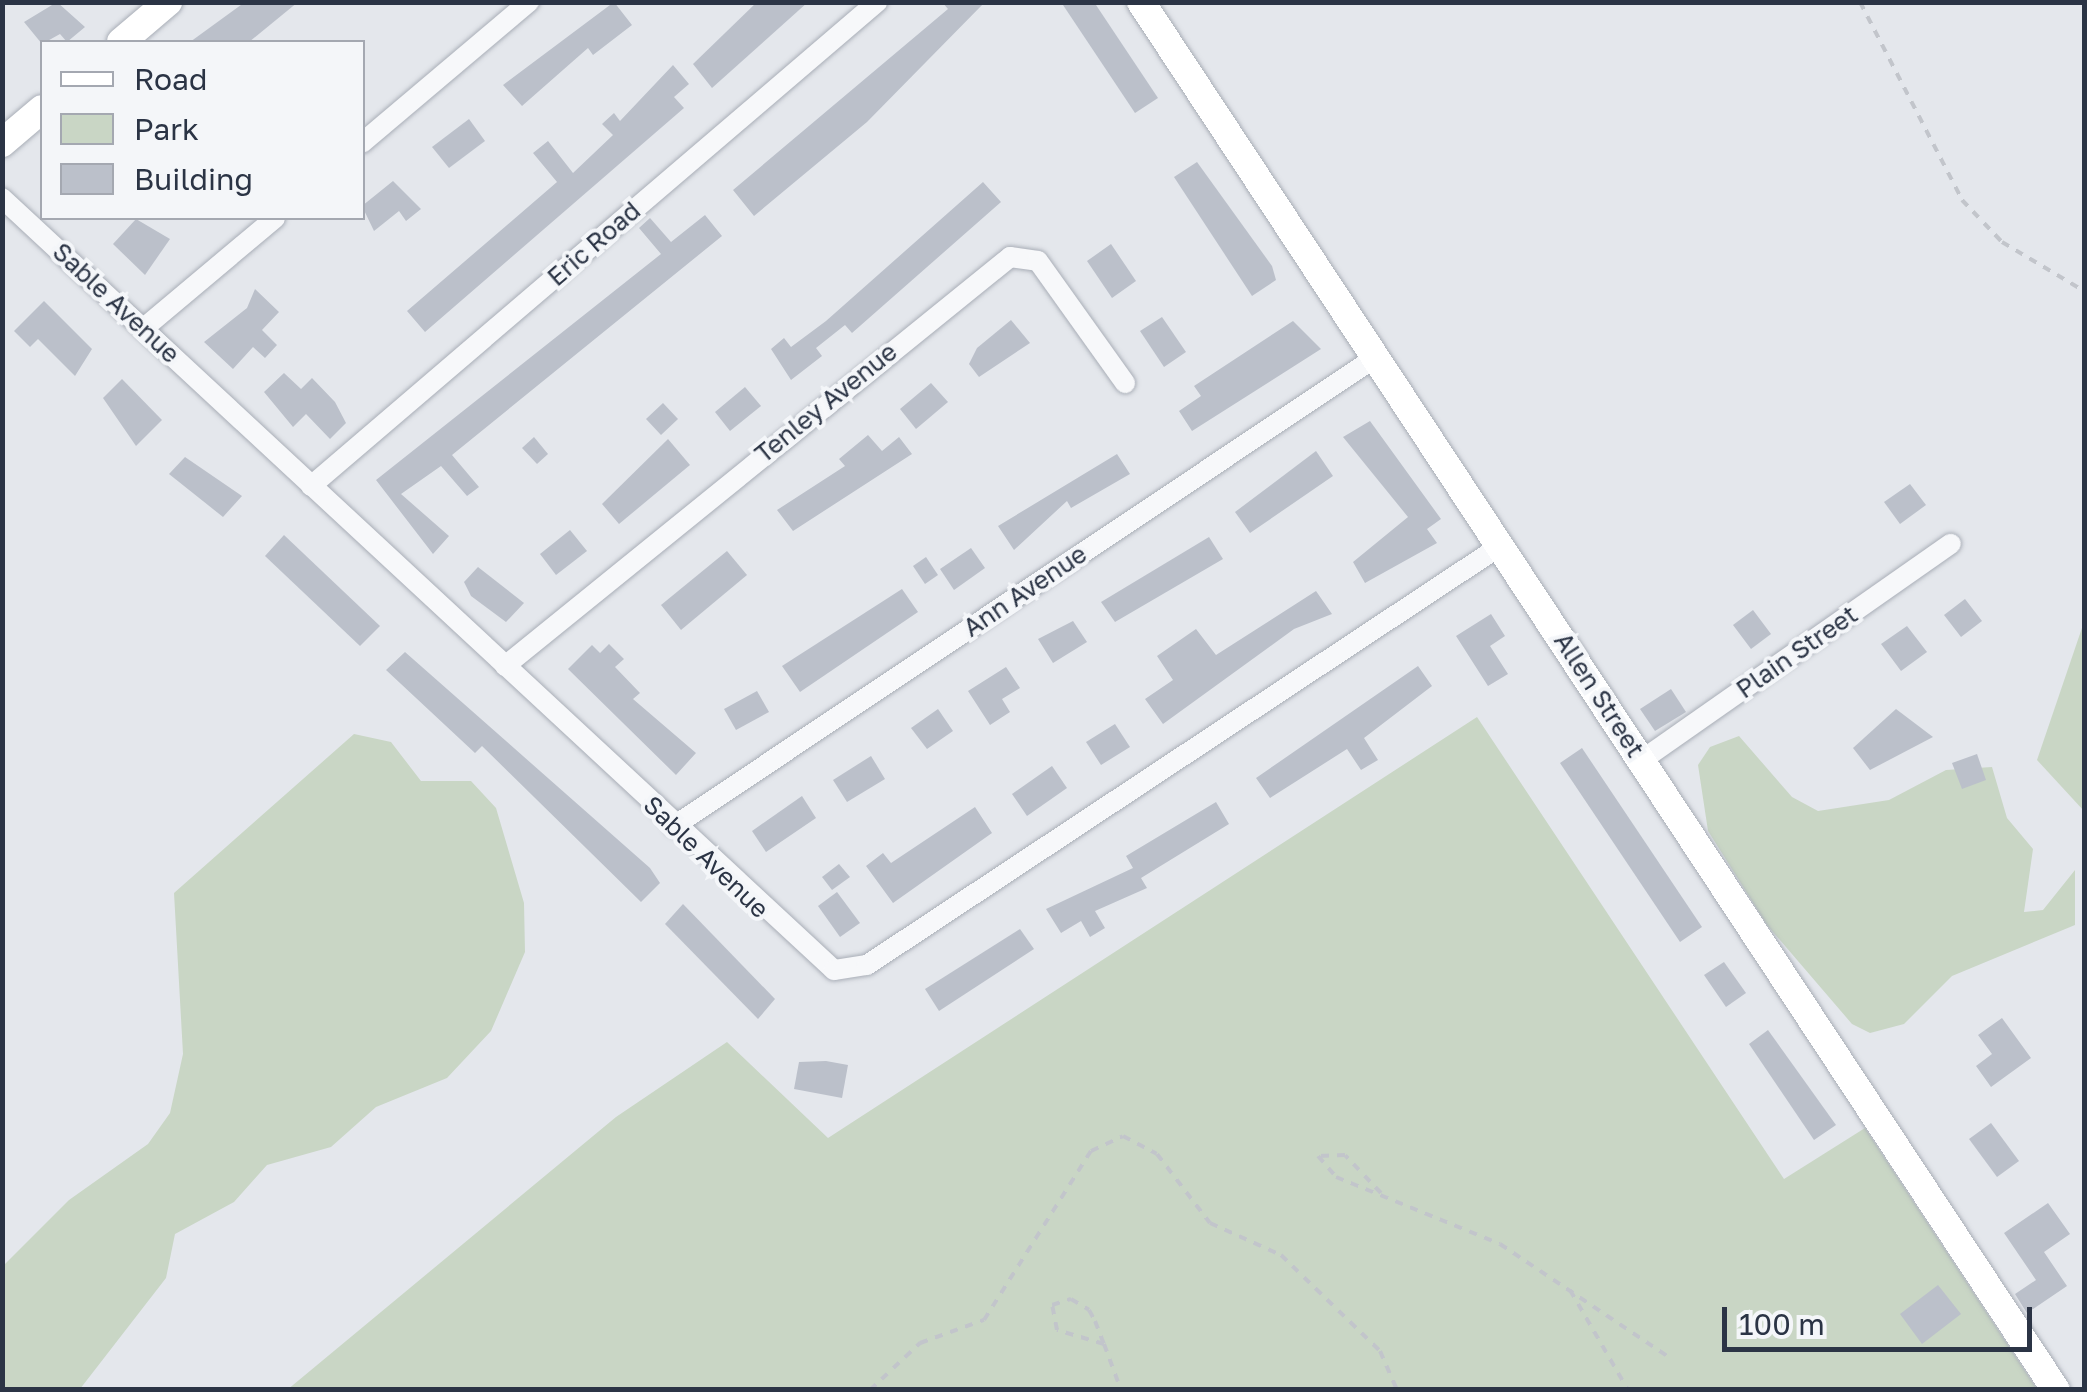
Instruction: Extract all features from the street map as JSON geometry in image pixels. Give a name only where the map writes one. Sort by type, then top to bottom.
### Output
[{"type":"street","points":[[123,40],[168,2]]},
{"type":"street","points":[[365,140],[529,2]]},
{"type":"street","name":"Eric Road","points":[[311,486],[877,2]]},
{"type":"street","name":"Allen Street","points":[[1141,2],[2056,1390]]},
{"type":"street","points":[[2,143],[40,111]]},
{"type":"street","name":"Sable Avenue","points":[[2,198],[816,960],[840,971],[867,965],[1500,546]]},
{"type":"street","points":[[144,328],[273,220]]},
{"type":"street","name":"Tenley Avenue","points":[[504,666],[994,265],[1038,260],[1125,383]]},
{"type":"street","name":"Ann Avenue","points":[[674,826],[1376,357]]},
{"type":"street","name":"Plain Street","points":[[1642,760],[1951,544]]},
{"type":"path","points":[[1860,2],[1962,200],[2002,242],[2084,291]]},
{"type":"path","points":[[870,1390],[910,1349],[984,1320],[1092,1151],[1123,1136],[1157,1154],[1210,1223],[1265,1240],[1380,1350],[1397,1390]]},
{"type":"path","points":[[1380,1193],[1346,1155],[1318,1156],[1327,1173],[1500,1244],[1670,1358]]},
{"type":"path","points":[[1568,1287],[1628,1390]]},
{"type":"path","points":[[1104,1344],[1057,1330],[1052,1305],[1082,1305],[1104,1344],[1120,1390]]},
{"type":"green space","points":[[2084,622],[2084,811],[2037,760]]},
{"type":"green space","points":[[1477,717],[1784,1179],[1865,1128],[2037,1389],[287,1390],[616,1117],[727,1042],[828,1138]]},
{"type":"green space","points":[[354,734],[391,742],[421,781],[471,781],[496,808],[524,903],[525,952],[491,1031],[447,1078],[376,1107],[331,1147],[267,1165],[234,1202],[175,1234],[166,1278],[80,1389],[3,1389],[3,1266],[69,1200],[148,1144],[170,1113],[183,1054],[174,893]]},
{"type":"green space","points":[[1739,736],[1792,797],[1818,811],[1889,800],[1946,770],[1992,767],[2007,818],[2033,849],[2024,912],[2043,910],[2075,870],[2075,925],[1952,976],[1904,1024],[1870,1033],[1852,1024],[1767,925],[1708,831],[1698,765],[1710,747]]},
{"type":"building","points":[[57,2],[85,27],[69,40],[60,34],[40,42],[24,22]]},
{"type":"building","points":[[245,2],[298,2],[251,40],[193,40]]},
{"type":"building","points":[[614,2],[632,25],[593,55],[588,48],[522,106],[503,85]]},
{"type":"building","points":[[757,2],[808,2],[712,88],[693,64]]},
{"type":"building","points":[[942,2],[985,2],[867,122],[754,216],[733,190],[948,9]]},
{"type":"building","points":[[1061,2],[1094,2],[1158,98],[1135,113]]},
{"type":"building","points":[[673,65],[689,84],[674,97],[684,108],[425,332],[407,311],[557,182],[533,153],[548,141],[573,173],[613,135],[602,124],[614,113],[620,121]]},
{"type":"building","points":[[469,119],[485,141],[449,168],[432,147]]},
{"type":"building","points":[[1197,162],[1272,266],[1276,280],[1252,296],[1174,177]]},
{"type":"building","points":[[393,181],[421,209],[406,221],[399,211],[374,231],[365,204]]},
{"type":"building","points":[[983,182],[1001,202],[852,333],[845,325],[816,348],[822,356],[791,380],[771,349],[784,338],[791,347],[826,321]]},
{"type":"building","points":[[705,215],[722,236],[452,455],[479,487],[467,496],[441,466],[401,494],[449,536],[433,554],[376,480],[661,254],[639,228],[650,218],[671,242]]},
{"type":"building","points":[[135,220],[170,239],[145,275],[113,244]]},
{"type":"building","points":[[1111,244],[1136,281],[1112,298],[1087,261]]},
{"type":"building","points":[[255,289],[279,312],[262,330],[277,345],[265,358],[253,347],[233,369],[204,342],[247,308]]},
{"type":"building","points":[[44,301],[92,349],[75,376],[38,339],[30,347],[14,331]]},
{"type":"building","points":[[1162,317],[1186,352],[1164,367],[1140,331]]},
{"type":"building","points":[[1011,320],[1030,343],[979,377],[969,364],[977,348]]},
{"type":"building","points":[[1293,321],[1321,349],[1192,431],[1179,411],[1201,396],[1194,386]]},
{"type":"building","points":[[284,373],[301,389],[312,378],[335,402],[346,423],[330,439],[306,414],[293,427],[264,392]]},
{"type":"building","points":[[122,379],[162,420],[136,446],[103,398]]},
{"type":"building","points":[[931,383],[948,402],[916,429],[900,409]]},
{"type":"building","points":[[745,387],[761,406],[730,431],[715,412]]},
{"type":"building","points":[[663,403],[678,419],[661,435],[646,419]]},
{"type":"building","points":[[1370,421],[1441,519],[1427,529],[1437,543],[1365,583],[1353,562],[1408,517],[1343,437]]},
{"type":"building","points":[[868,435],[882,451],[899,437],[912,454],[793,531],[777,510],[845,466],[839,459]]},
{"type":"building","points":[[534,437],[548,454],[537,464],[522,448]]},
{"type":"building","points":[[668,439],[690,465],[619,524],[602,504]]},
{"type":"building","points":[[1316,451],[1333,476],[1250,533],[1235,512]]},
{"type":"building","points":[[1117,454],[1130,474],[1071,508],[1067,501],[1014,550],[998,526]]},
{"type":"building","points":[[185,457],[242,496],[223,517],[169,474]]},
{"type":"building","points":[[1910,484],[1926,505],[1900,524],[1884,502]]},
{"type":"building","points":[[570,530],[587,551],[556,575],[540,554]]},
{"type":"building","points":[[284,535],[380,626],[360,646],[265,556]]},
{"type":"building","points":[[1209,537],[1223,559],[1115,622],[1101,602]]},
{"type":"building","points":[[971,548],[985,568],[954,590],[940,569]]},
{"type":"building","points":[[727,551],[747,575],[681,630],[661,605]]},
{"type":"building","points":[[926,557],[938,575],[925,584],[913,566]]},
{"type":"building","points":[[478,567],[524,603],[506,622],[471,596],[464,582]]},
{"type":"building","points":[[902,589],[918,612],[800,692],[782,666]]},
{"type":"building","points":[[1316,591],[1332,614],[1294,629],[1163,724],[1145,699],[1173,680],[1157,656],[1196,629],[1216,655]]},
{"type":"building","points":[[1965,599],[1982,621],[1961,637],[1944,615]]},
{"type":"building","points":[[1753,610],[1771,634],[1751,649],[1733,625]]},
{"type":"building","points":[[1491,614],[1505,636],[1490,646],[1508,674],[1488,686],[1456,636]]},
{"type":"building","points":[[1073,621],[1087,642],[1053,663],[1038,639]]},
{"type":"building","points":[[1907,626],[1927,652],[1901,671],[1881,644]]},
{"type":"building","points":[[609,644],[624,659],[615,667],[640,693],[633,699],[696,753],[676,775],[568,669],[592,645],[600,653]]},
{"type":"building","points":[[405,652],[650,868],[660,883],[641,902],[482,746],[475,753],[386,670]]},
{"type":"building","points":[[1418,666],[1432,686],[1364,738],[1378,760],[1361,770],[1347,749],[1270,798],[1256,778]]},
{"type":"building","points":[[1006,667],[1020,688],[1002,699],[1010,712],[990,725],[968,691]]},
{"type":"building","points":[[1671,689],[1686,712],[1655,731],[1640,709]]},
{"type":"building","points":[[757,691],[769,712],[736,730],[724,709]]},
{"type":"building","points":[[938,709],[953,731],[927,749],[911,728]]},
{"type":"building","points":[[1896,709],[1933,737],[1870,770],[1853,748]]},
{"type":"building","points":[[1115,724],[1130,747],[1101,765],[1086,742]]},
{"type":"building","points":[[1582,748],[1702,927],[1680,942],[1560,763]]},
{"type":"building","points":[[1977,754],[1986,780],[1962,789],[1952,763]]},
{"type":"building","points":[[871,756],[885,779],[847,802],[833,780]]},
{"type":"building","points":[[1052,766],[1067,788],[1027,816],[1012,794]]},
{"type":"building","points":[[802,796],[816,818],[766,852],[752,831]]},
{"type":"building","points":[[1216,802],[1229,824],[1141,878],[1147,888],[1095,911],[1105,928],[1090,937],[1081,921],[1061,933],[1046,909],[1133,868],[1126,856]]},
{"type":"building","points":[[975,807],[992,833],[893,903],[866,866],[883,853],[891,863]]},
{"type":"building","points":[[839,864],[850,877],[832,890],[822,877]]},
{"type":"building","points":[[837,892],[860,923],[840,937],[818,906]]},
{"type":"building","points":[[683,904],[775,999],[758,1019],[665,924]]},
{"type":"building","points":[[1020,929],[1034,949],[939,1011],[925,989]]},
{"type":"building","points":[[1724,962],[1746,993],[1726,1007],[1704,975]]},
{"type":"building","points":[[2002,1018],[2031,1058],[1991,1087],[1976,1066],[1992,1054],[1978,1035]]},
{"type":"building","points":[[1768,1030],[1836,1125],[1814,1140],[1749,1044]]},
{"type":"building","points":[[799,1062],[848,1065],[842,1098],[794,1089]]},
{"type":"building","points":[[1991,1123],[2019,1161],[1997,1177],[1969,1139]]},
{"type":"building","points":[[2048,1203],[2070,1234],[2044,1252],[2067,1286],[2027,1313],[2015,1294],[2036,1280],[2004,1233]]},
{"type":"building","points":[[1938,1285],[1961,1314],[1922,1344],[1900,1314]]}]
